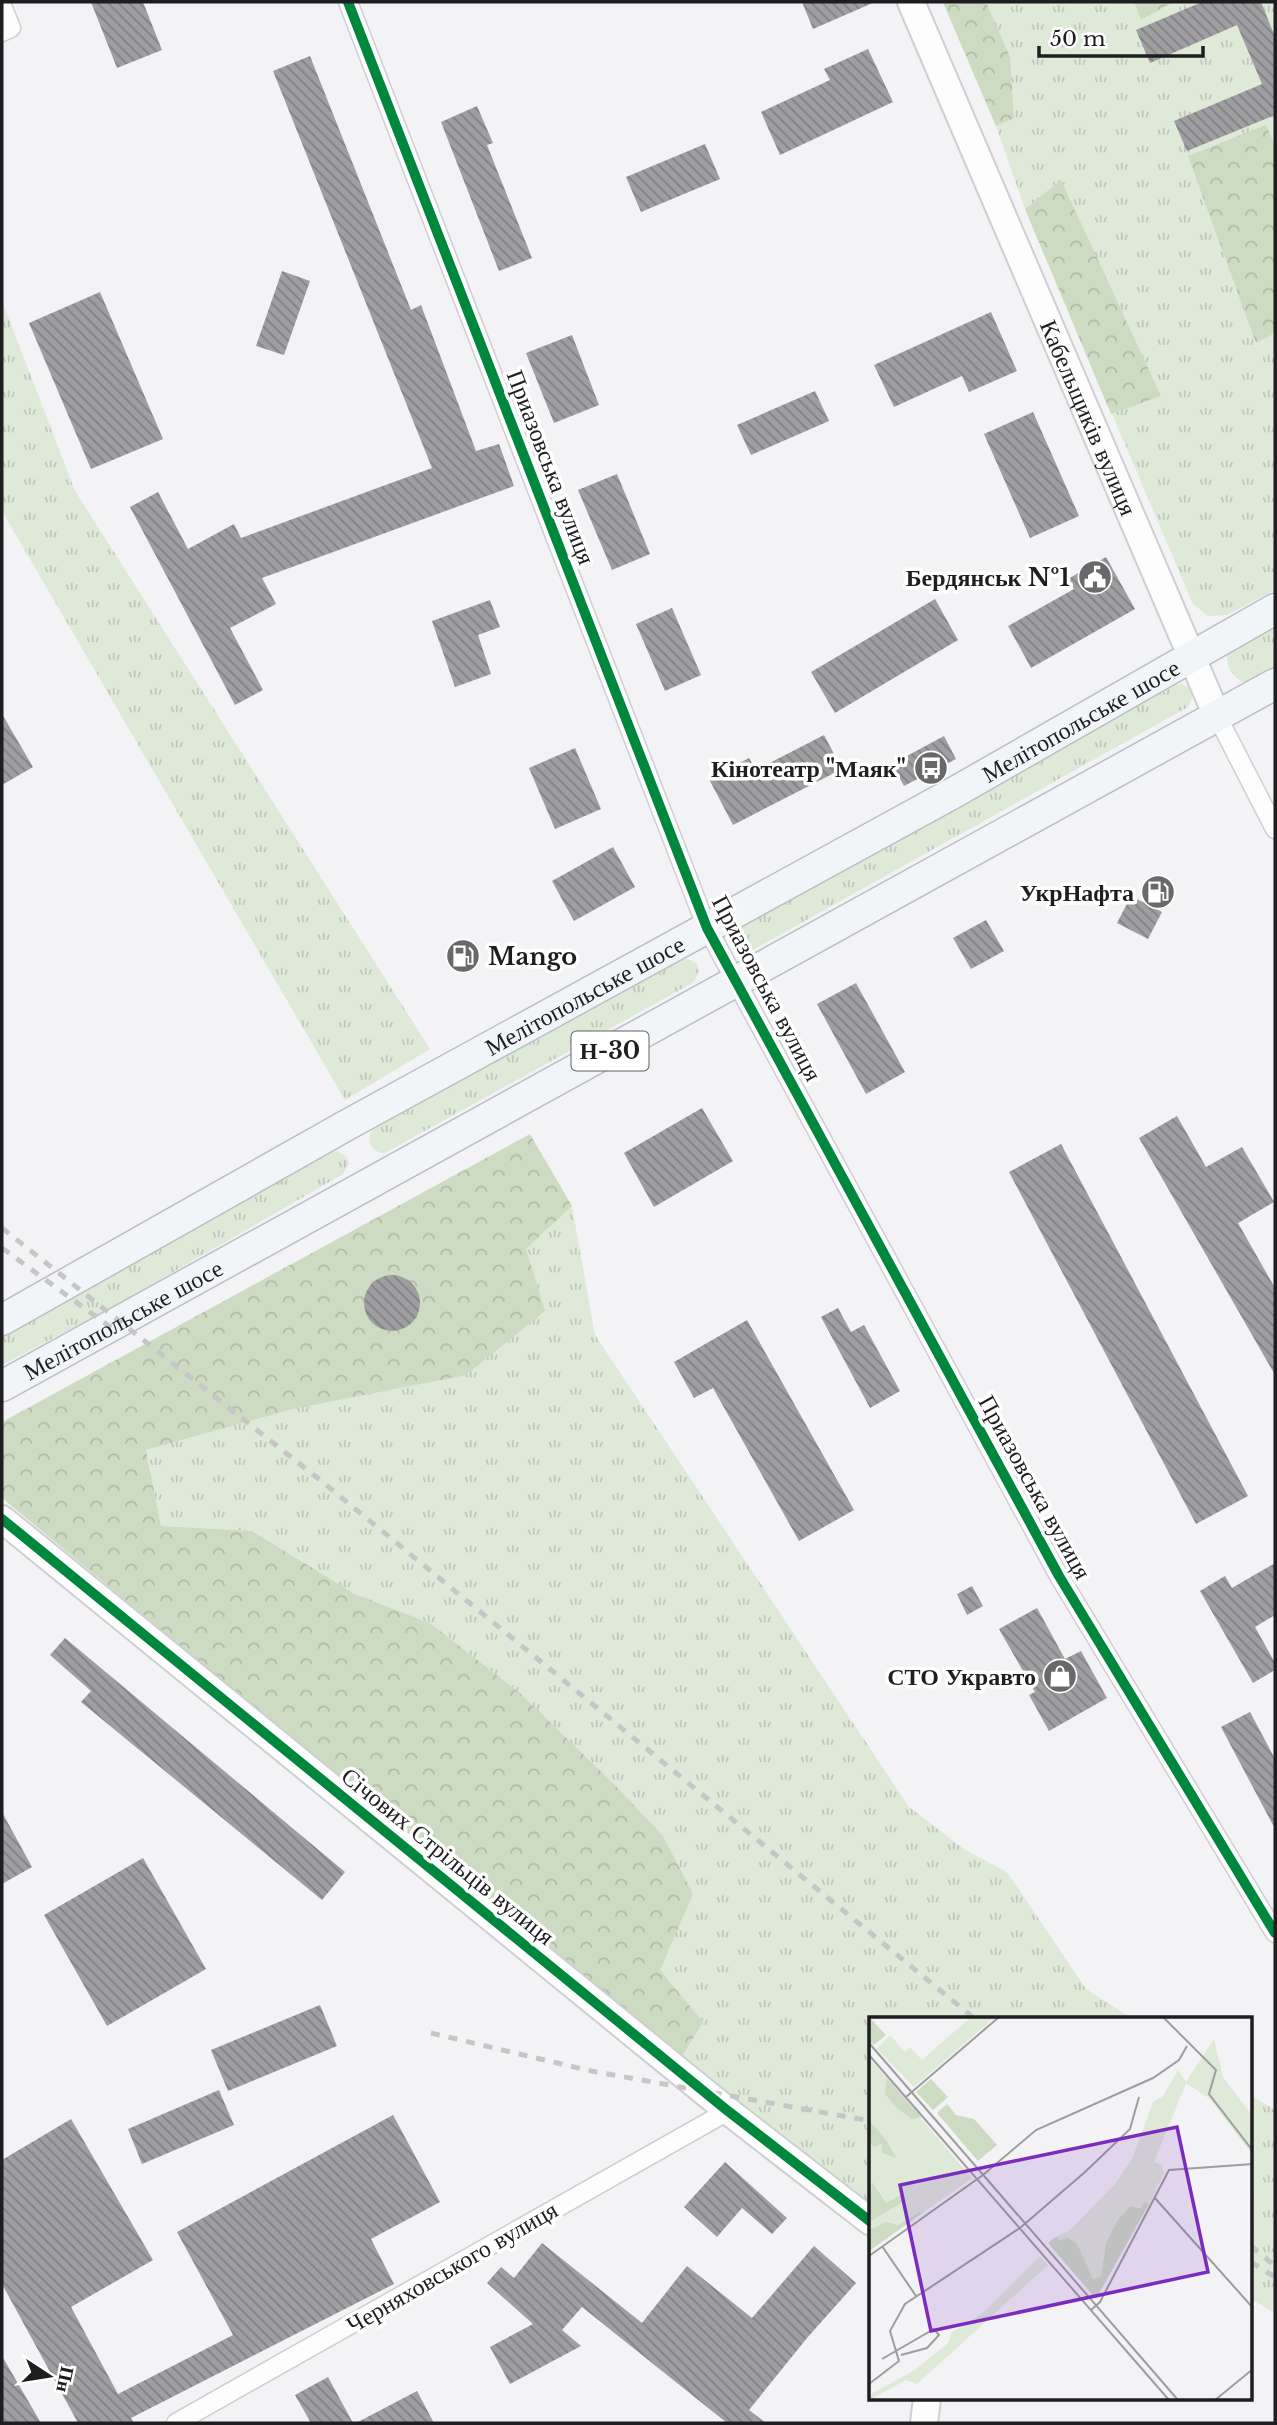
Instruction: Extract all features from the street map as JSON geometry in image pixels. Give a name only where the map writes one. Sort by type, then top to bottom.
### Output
[{"type":"main road","name":"Мелітопольське шосе","points":[[2,1320],[347,1125],[955,792],[1275,609]]},
{"type":"main road","name":"Мелітопольське шосе","points":[[2,1386],[1275,684]]},
{"type":"street","name":"Приазовська вулиця","points":[[348,2],[707,928],[1059,1576],[1275,1933]]},
{"type":"street","name":"Кабельщиків вулиця","points":[[911,2],[1217,716],[1275,829]]},
{"type":"street","points":[[2,6],[11,28],[2,32]]},
{"type":"street","name":"Січових Стрільців вулиця","points":[[2,1519],[728,2111],[869,2220]]},
{"type":"street","name":"Черняховського вулиця","points":[[176,2423],[728,2111]]},
{"type":"street","points":[[924,2423],[927,2400]]},
{"type":"green space","points":[[943,2],[1275,2],[1275,590],[1227,615],[1208,616],[1193,604],[1025,209],[996,126]]},
{"type":"green space","points":[[943,2],[986,2],[1010,57],[1014,118],[996,126]]},
{"type":"green space","points":[[1134,2],[1173,2],[1141,20]]},
{"type":"green space","points":[[1266,125],[1275,146],[1275,333],[1256,343],[1188,156]]},
{"type":"green space","points":[[1061,180],[1161,396],[1111,414],[1025,209]]},
{"type":"green space","points":[[2,301],[75,491],[430,1049],[345,1100],[2,511]]},
{"type":"green space","points":[[1275,624],[1275,669],[1247,684],[1237,679],[1231,671],[1227,651]]},
{"type":"green space","points":[[1182,684],[1191,689],[1193,695],[1188,707],[751,951],[742,949],[735,940],[738,927]]},
{"type":"green space","points":[[688,959],[697,964],[699,970],[694,982],[385,1153],[371,1146],[372,1130]]},
{"type":"green space","points":[[530,1134],[572,1206],[526,1249],[545,1311],[466,1375],[293,1409],[146,1450],[161,1526],[252,1531],[355,1594],[430,1623],[520,1693],[611,1781],[663,1836],[693,1894],[660,1970],[703,2022],[680,2060],[2,1498],[2,1422]]},
{"type":"green space","points":[[337,1151],[347,1157],[349,1163],[343,1174],[111,1308],[2,1365],[2,1334]]},
{"type":"green space","points":[[572,1206],[595,1335],[909,1807],[965,1850],[1007,1872],[1086,1989],[1130,2017],[869,2017],[869,2203],[680,2060],[703,2022],[659,1970],[693,1894],[611,1781],[520,1693],[430,1623],[355,1594],[252,1531],[161,1526],[146,1450],[293,1409],[526,1249]]},
{"type":"green space","points":[[1252,2096],[1275,2110],[1275,2313],[1252,2300]]},
{"type":"building","points":[[91,2],[143,2],[162,50],[117,68]]},
{"type":"building","points":[[802,2],[875,2],[813,29]]},
{"type":"building","points":[[1202,2],[1261,2],[1275,37],[1275,115],[1187,151],[1174,121],[1262,84],[1237,25],[1150,63],[1136,30]]},
{"type":"building","points":[[868,49],[893,102],[780,155],[761,112],[830,80],[824,69]]},
{"type":"building","points":[[310,56],[411,310],[421,305],[476,451],[499,444],[514,486],[262,578],[276,604],[230,628],[263,690],[235,705],[130,507],[158,492],[188,549],[234,524],[241,538],[432,468],[273,71]]},
{"type":"building","points":[[477,106],[493,143],[487,145],[532,258],[499,271],[441,122]]},
{"type":"building","points":[[705,144],[720,179],[641,212],[626,177]]},
{"type":"building","points":[[282,271],[310,281],[284,355],[256,346]]},
{"type":"building","points":[[100,292],[163,439],[91,469],[29,323]]},
{"type":"building","points":[[991,312],[1017,371],[969,392],[962,376],[894,407],[874,365]]},
{"type":"building","points":[[572,335],[599,405],[554,423],[526,353]]},
{"type":"building","points":[[815,391],[829,421],[751,455],[737,425]]},
{"type":"building","points":[[1033,412],[1079,516],[1030,538],[984,434]]},
{"type":"building","points":[[617,474],[650,554],[612,570],[578,490]]},
{"type":"building","points":[[1106,557],[1135,609],[1031,668],[1008,626],[1074,589],[1068,579]]},
{"type":"building","points":[[935,599],[958,640],[835,713],[811,672]]},
{"type":"building","points":[[490,600],[500,627],[478,635],[491,674],[455,687],[432,621]]},
{"type":"building","points":[[672,608],[701,675],[665,691],[636,624]]},
{"type":"building","points":[[2,714],[33,767],[2,785]]},
{"type":"building","points":[[824,735],[842,769],[733,825],[709,779],[749,758],[756,770]]},
{"type":"building","points":[[944,736],[956,759],[904,786],[892,764]]},
{"type":"building","points":[[575,748],[601,809],[555,829],[529,768]]},
{"type":"building","points":[[613,847],[635,887],[574,921],[552,881]]},
{"type":"building","points":[[1131,896],[1162,912],[1148,939],[1117,923]]},
{"type":"building","points":[[986,920],[1004,951],[971,969],[953,938]]},
{"type":"building","points":[[856,983],[905,1072],[866,1094],[817,1004]]},
{"type":"building","points":[[702,1108],[733,1161],[654,1207],[624,1153]]},
{"type":"building","points":[[1177,1116],[1206,1167],[1242,1147],[1274,1202],[1238,1223],[1275,1288],[1275,1375],[1139,1138]]},
{"type":"building","points":[[1061,1144],[1248,1496],[1196,1524],[1009,1172]]},
{"type":"building","points":[[387,1275],[397,1275],[412,1283],[418,1292],[418,1314],[412,1323],[397,1331],[387,1331],[369,1319],[364,1308],[364,1298],[376,1280]]},
{"type":"building","points":[[838,1308],[851,1332],[864,1325],[900,1391],[870,1408],[821,1317]]},
{"type":"building","points":[[747,1320],[854,1510],[799,1541],[713,1388],[694,1398],[674,1362]]},
{"type":"building","points":[[1275,1563],[1275,1615],[1255,1627],[1275,1663],[1275,1670],[1253,1683],[1200,1591],[1225,1576],[1232,1588]]},
{"type":"building","points":[[972,1586],[983,1606],[967,1615],[957,1594]]},
{"type":"building","name":"СТО Укравто","points":[[1037,1608],[1065,1659],[1081,1651],[1107,1698],[1049,1731],[1029,1695],[1035,1692],[999,1629]]},
{"type":"building","points":[[65,1638],[345,1872],[322,1900],[81,1702],[91,1691],[50,1655]]},
{"type":"building","points":[[1250,1712],[1275,1759],[1275,1829],[1221,1727]]},
{"type":"building","points":[[2,1812],[32,1867],[2,1884]]},
{"type":"building","points":[[143,1858],[206,1969],[107,2026],[44,1915]]},
{"type":"building","points":[[320,2005],[337,2046],[228,2091],[211,2050]]},
{"type":"building","points":[[219,2090],[234,2125],[142,2164],[128,2129]]},
{"type":"building","points":[[393,2115],[440,2202],[371,2239],[394,2284],[131,2418],[134,2423],[78,2423],[2,2284],[2,2160],[71,2119],[153,2260],[71,2307],[118,2394],[233,2335],[177,2232]]},
{"type":"building","points":[[725,2162],[787,2218],[772,2234],[742,2208],[717,2237],[684,2207]]},
{"type":"building","points":[[542,2243],[642,2323],[687,2266],[752,2318],[814,2246],[856,2283],[749,2410],[766,2423],[727,2423],[582,2307],[562,2330],[581,2346],[510,2384],[490,2347],[533,2324],[487,2283],[501,2267],[514,2278]]},
{"type":"building","points":[[2,2356],[41,2423],[2,2423]]},
{"type":"building","points":[[328,2377],[353,2423],[311,2423],[295,2395]]},
{"type":"building","points":[[417,2391],[434,2423],[356,2423]]},
{"type":"railway","points":[[2,1228],[325,1484],[973,2017]]},
{"type":"railway","points":[[2,1248],[113,1329]]},
{"type":"railway","points":[[431,2033],[591,2071],[869,2121]]},
{"type":"railway","points":[[1252,2247],[1275,2266]]},
{"type":"railway","points":[[1252,2263],[1275,2277]]},
{"type":"cycle path","points":[[348,2],[707,928],[1059,1576],[1275,1933]]},
{"type":"cycle path","points":[[2,1519],[728,2111],[869,2220]]},
{"type":"place","name":"Бердянськ №1","points":[[1095,577]]},
{"type":"place","name":"Кінотеатр \"Маяк\"","points":[[931,768]]},
{"type":"place","name":"УкрНафта","points":[[1158,892]]},
{"type":"place","name":"Mango","points":[[463,956]]},
{"type":"place","name":"СТО Укравто","points":[[1060,1676]]}]
